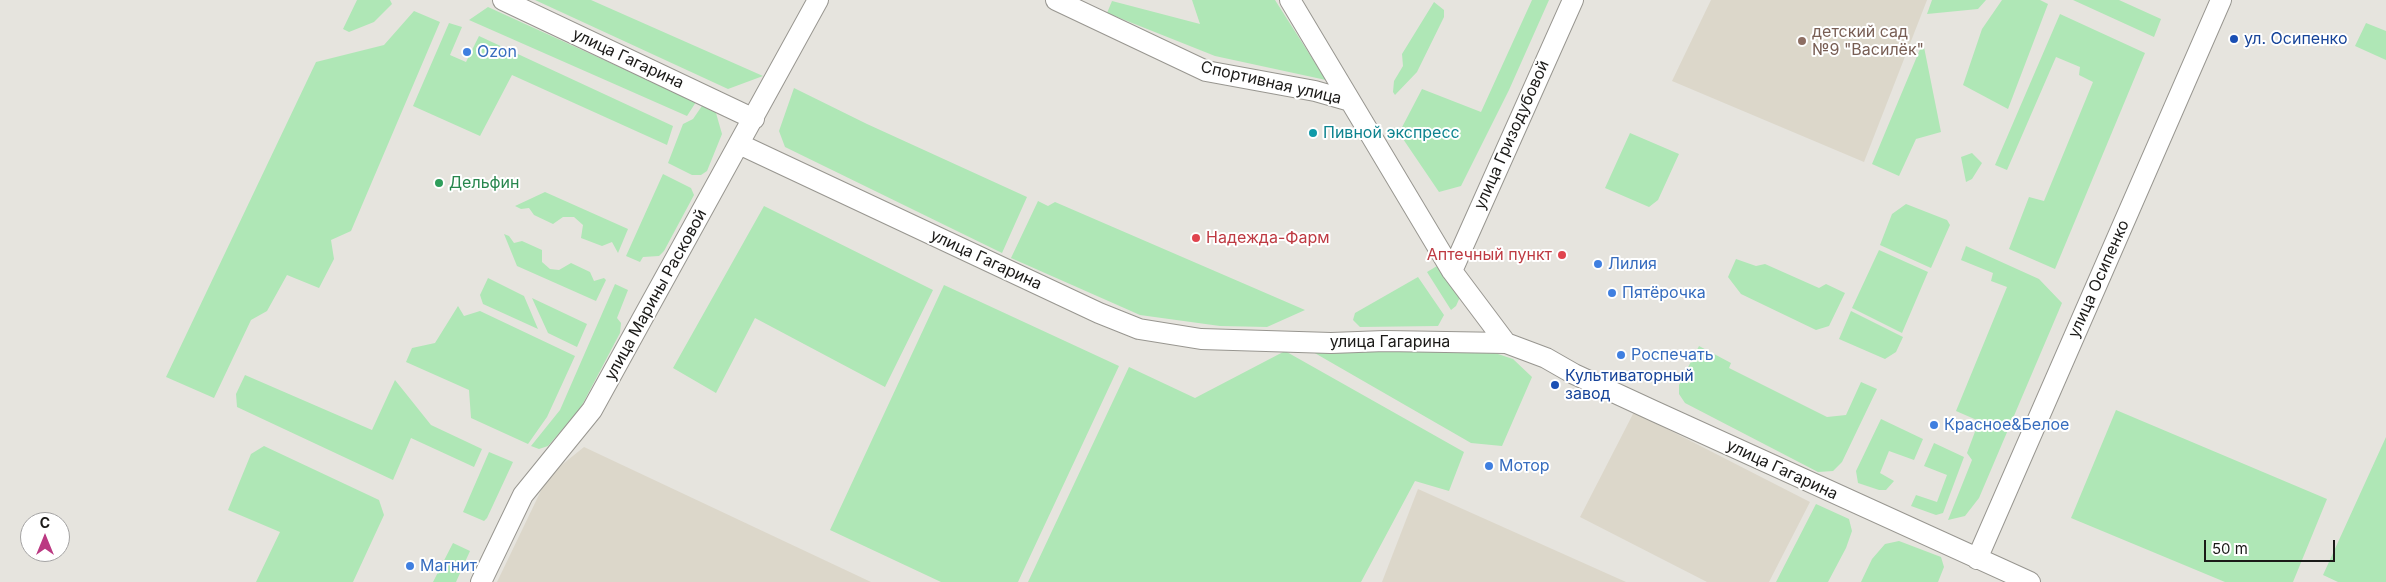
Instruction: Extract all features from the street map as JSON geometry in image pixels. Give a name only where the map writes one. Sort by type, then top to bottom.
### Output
[{"type":"street","name":"улица Гагарина","points":[[503,0],[754,119]]},
{"type":"street","name":"улица Марины Расковой","points":[[481,582],[523,495],[592,410],[818,0]]},
{"type":"street","name":"Спортивная улица","points":[[1056,0],[1206,71],[1315,90],[1350,101]]},
{"type":"street","points":[[1290,0],[1452,271],[1506,343]]},
{"type":"street","name":"улица Гризодубовой","points":[[1452,271],[1573,0]]},
{"type":"street","name":"улица Осипенко","points":[[1977,559],[2221,0]]},
{"type":"street","name":"улица Гагарина","points":[[739,144],[1099,313],[1139,329],[1201,339],[1331,343],[1386,341],[1506,343],[1546,358],[1574,374],[2030,582]]},
{"type":"shaded area","name":"детский сад №9 \"Василёк\"","points":[[1711,0],[1927,0],[1864,162],[1672,81]]},
{"type":"shaded area","points":[[1634,412],[1810,502],[1769,582],[1707,582],[1580,517]]},
{"type":"shaded area","points":[[584,447],[871,582],[497,582],[548,476]]},
{"type":"shaded area","points":[[1418,489],[1626,582],[1382,582]]},
{"type":"green space","points":[[357,0],[390,0],[392,4],[374,22],[349,32],[343,29]]},
{"type":"green space","points":[[535,0],[591,0],[763,76],[728,89]]},
{"type":"green space","points":[[1192,0],[1275,0],[1326,80],[1215,56],[1107,13],[1112,1],[1200,24]]},
{"type":"green space","points":[[1532,0],[1549,0],[1509,90],[1461,186],[1439,192],[1399,133],[1422,89],[1481,112]]},
{"type":"green space","points":[[1932,0],[1986,0],[1978,9],[1927,14]]},
{"type":"green space","points":[[2002,0],[2040,0],[2048,4],[2008,109],[1963,85],[1982,29]]},
{"type":"green space","points":[[2073,0],[2119,0],[2161,19],[2154,37]]},
{"type":"green space","points":[[1434,2],[1444,10],[1444,17],[1417,72],[1395,95],[1393,92],[1394,81],[1403,66],[1402,54]]},
{"type":"green space","points":[[488,7],[696,102],[687,116],[469,20]]},
{"type":"green space","points":[[414,11],[440,22],[351,231],[331,240],[334,259],[319,288],[287,275],[267,311],[251,320],[214,398],[166,377],[316,62],[384,45]]},
{"type":"green space","points":[[2060,14],[2145,53],[2055,269],[2009,249],[2029,197],[2044,201],[2093,82],[2079,75],[2080,67],[2056,57],[2007,170],[1995,165]]},
{"type":"green space","points":[[449,23],[462,27],[450,55],[466,62],[479,36],[673,126],[667,145],[512,75],[480,136],[413,106]]},
{"type":"green space","points":[[2366,23],[2386,31],[2386,60],[2355,46]]},
{"type":"green space","points":[[1923,42],[1941,132],[1916,139],[1899,176],[1872,164]]},
{"type":"green space","points":[[794,88],[867,124],[1027,197],[1002,253],[785,147],[779,131]]},
{"type":"green space","points":[[704,103],[716,113],[722,134],[707,171],[701,175],[692,175],[668,163],[683,124],[693,119]]},
{"type":"green space","points":[[1630,133],[1679,154],[1658,200],[1649,207],[1605,188]]},
{"type":"green space","points":[[1972,153],[1982,163],[1972,179],[1966,182],[1961,157]]},
{"type":"green space","points":[[663,174],[691,188],[694,195],[664,251],[659,256],[643,257],[640,262],[626,256]]},
{"type":"green space","points":[[545,192],[628,229],[618,253],[612,242],[602,246],[581,238],[583,225],[574,217],[563,217],[553,224],[534,215],[529,208],[521,209],[515,206]]},
{"type":"green space","points":[[1038,201],[1048,206],[1055,202],[1305,310],[1267,327],[1220,326],[1140,315],[1011,258]]},
{"type":"green space","points":[[1906,204],[1947,220],[1950,225],[1931,268],[1880,245],[1892,214]]},
{"type":"green space","points":[[764,206],[933,290],[885,387],[755,318],[716,393],[673,368]]},
{"type":"green space","points":[[504,234],[509,236],[514,243],[522,241],[542,250],[542,262],[550,269],[559,270],[571,263],[590,272],[594,281],[604,278],[606,280],[596,301],[517,266]]},
{"type":"green space","points":[[1966,246],[2039,279],[2062,303],[1979,498],[1965,516],[1948,520],[1972,460],[1967,453],[1979,421],[1956,411],[2007,287],[1991,281],[1993,273],[1961,260]]},
{"type":"green space","points":[[1879,250],[1928,272],[1902,333],[1852,308]]},
{"type":"green space","points":[[1736,259],[1756,266],[1765,264],[1819,288],[1826,284],[1845,293],[1829,326],[1816,330],[1741,294],[1728,277]]},
{"type":"green space","points":[[1442,263],[1460,297],[1456,306],[1451,310],[1427,272]]},
{"type":"green space","points":[[1418,277],[1444,315],[1438,326],[1360,327],[1353,320],[1355,313]]},
{"type":"green space","points":[[488,278],[524,296],[538,329],[483,304],[480,295]]},
{"type":"green space","points":[[615,284],[628,290],[617,318],[621,323],[620,333],[580,409],[548,446],[539,449],[531,446],[560,410]]},
{"type":"green space","points":[[944,285],[1119,366],[1018,582],[941,582],[830,530]]},
{"type":"green space","points":[[532,298],[587,324],[577,347],[548,333]]},
{"type":"green space","points":[[458,306],[464,316],[480,311],[575,356],[547,417],[528,444],[471,418],[469,390],[406,362],[412,348],[435,343]]},
{"type":"green space","points":[[1851,311],[1903,337],[1896,352],[1885,359],[1839,339]]},
{"type":"green space","points":[[1699,346],[1731,363],[1729,368],[1827,417],[1846,415],[1861,382],[1877,389],[1842,462],[1833,471],[1818,472],[1685,403],[1679,394],[1679,385]]},
{"type":"green space","points":[[1306,348],[1489,351],[1513,359],[1532,377],[1502,446],[1471,443]]},
{"type":"green space","points":[[1285,351],[1464,452],[1449,491],[1415,481],[1361,582],[1028,582],[1129,367],[1195,398]]},
{"type":"green space","points":[[245,375],[372,430],[395,380],[431,425],[482,449],[474,467],[411,438],[393,480],[237,407],[236,394]]},
{"type":"green space","points":[[2116,410],[2327,499],[2293,582],[2225,582],[2071,518]]},
{"type":"green space","points":[[1881,419],[1923,439],[1914,460],[1889,451],[1880,473],[1894,481],[1886,490],[1879,490],[1858,483],[1856,471]]},
{"type":"green space","points":[[2386,437],[2386,582],[2338,582],[2323,575]]},
{"type":"green space","points":[[1934,443],[1964,457],[1943,513],[1936,515],[1911,506],[1916,495],[1937,502],[1947,475],[1924,466]]},
{"type":"green space","points":[[264,446],[379,500],[384,515],[353,582],[256,582],[280,532],[228,510],[251,454]]},
{"type":"green space","points":[[489,452],[513,462],[484,521],[463,512]]},
{"type":"green space","points":[[1816,504],[1849,519],[1852,531],[1846,548],[1828,582],[1776,582]]},
{"type":"green space","points":[[1899,541],[1941,557],[1944,567],[1938,582],[1861,582],[1872,559],[1885,544]]},
{"type":"green space","points":[[453,543],[470,551],[456,582],[433,582]]},
{"type":"place","name":"ул. Осипенко","points":[[2234,39]]},
{"type":"place","name":"детский сад №9 \"Василёк\"","points":[[1802,41]]},
{"type":"place","name":"Ozon","points":[[467,52]]},
{"type":"place","name":"Пивной экспресс","points":[[1313,133]]},
{"type":"place","name":"Дельфин","points":[[439,183]]},
{"type":"place","name":"Надежда-Фарм","points":[[1196,238]]},
{"type":"place","name":"Аптечный пункт","points":[[1562,255]]},
{"type":"place","name":"Лилия","points":[[1598,264]]},
{"type":"place","name":"Пятёрочка","points":[[1612,293]]},
{"type":"place","name":"Роспечать","points":[[1621,355]]},
{"type":"place","name":"Культиваторный завод","points":[[1555,385]]},
{"type":"place","name":"Красное&Белое","points":[[1934,425]]},
{"type":"place","name":"Мотор","points":[[1489,466]]},
{"type":"place","name":"Магнит","points":[[410,566]]}]
